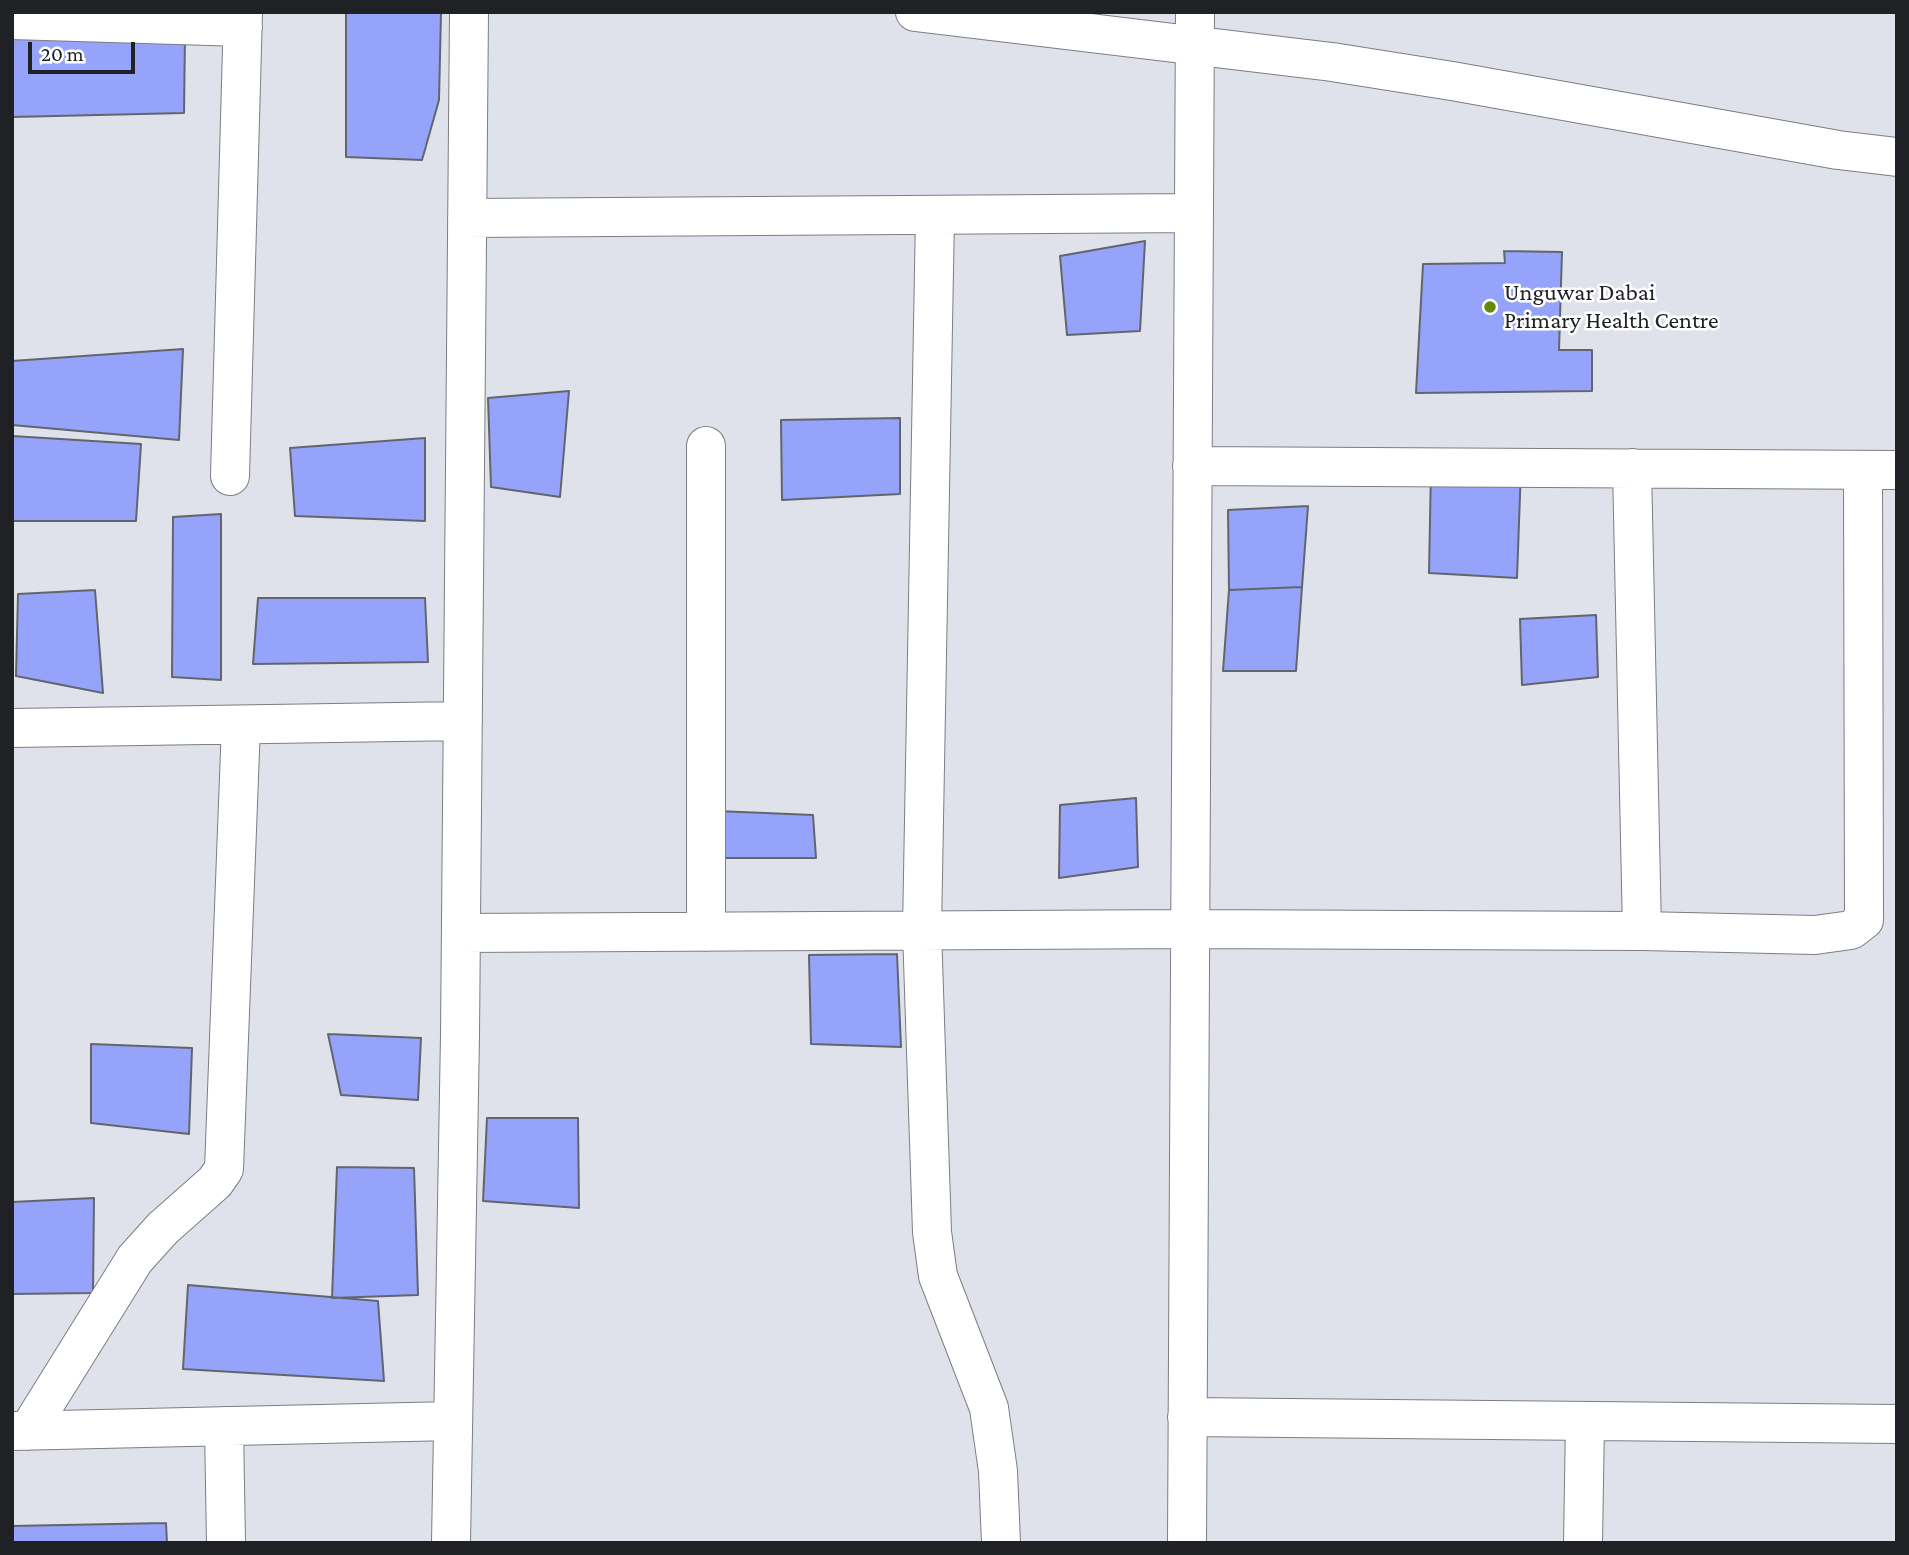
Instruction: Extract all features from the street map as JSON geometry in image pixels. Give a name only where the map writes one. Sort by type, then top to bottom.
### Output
[{"type":"street","points":[[451,1543],[461,933],[469,12]]},
{"type":"street","points":[[915,12],[1014,26],[1195,28],[1452,81],[1838,150],[1897,157]]},
{"type":"street","points":[[12,20],[243,20],[230,477]]},
{"type":"street","points":[[1187,1543],[1195,28]]},
{"type":"street","points":[[467,218],[1194,213]]},
{"type":"street","points":[[935,215],[922,930],[932,1232],[937,1276],[989,1408],[998,1471],[1001,1543]]},
{"type":"street","points":[[706,446],[706,932]]},
{"type":"street","points":[[461,933],[1189,929],[1642,930],[1815,935],[1851,930],[1864,920],[1880,470],[1192,466]]},
{"type":"street","points":[[1632,468],[1642,930]]},
{"type":"street","points":[[12,728],[463,721]]},
{"type":"street","points":[[20,1431],[135,1259],[163,1228],[215,1182],[224,1168],[241,725]]},
{"type":"street","points":[[1188,1417],[1897,1424]]},
{"type":"street","points":[[1583,1543],[1585,1421]]},
{"type":"street","points":[[20,1431],[453,1422]]},
{"type":"street","points":[[223,1426],[226,1543]]},
{"type":"building","points":[[346,12],[441,12],[439,100],[422,160],[346,157]]},
{"type":"building","points":[[12,34],[185,35],[184,113],[12,117]]},
{"type":"building","points":[[1145,241],[1140,331],[1067,335],[1060,256]]},
{"type":"building","name":"Unguwar Dabai Primary Health Centre","points":[[1504,251],[1562,252],[1559,350],[1592,350],[1592,391],[1416,393],[1423,264],[1505,263]]},
{"type":"building","points":[[183,349],[179,440],[12,425],[12,361]]},
{"type":"building","points":[[569,391],[560,497],[491,487],[488,398]]},
{"type":"building","points":[[900,418],[900,494],[782,500],[781,420]]},
{"type":"building","points":[[12,436],[141,444],[136,521],[13,521]]},
{"type":"building","points":[[425,438],[425,521],[295,516],[290,448]]},
{"type":"building","points":[[1431,468],[1521,468],[1517,578],[1429,573]]},
{"type":"building","points":[[1308,506],[1302,587],[1229,590],[1228,510]]},
{"type":"building","points":[[221,514],[221,680],[172,677],[173,517]]},
{"type":"building","points":[[1302,587],[1296,671],[1223,671],[1229,590]]},
{"type":"building","points":[[95,590],[103,693],[16,676],[18,594]]},
{"type":"building","points":[[258,598],[425,598],[428,662],[253,664]]},
{"type":"building","points":[[1596,615],[1598,677],[1522,685],[1520,619]]},
{"type":"building","points":[[1136,798],[1138,867],[1059,878],[1060,805]]},
{"type":"building","points":[[717,811],[813,815],[816,858],[719,858]]},
{"type":"building","points":[[897,954],[901,1047],[811,1044],[809,955]]},
{"type":"building","points":[[328,1034],[421,1038],[418,1100],[341,1095]]},
{"type":"building","points":[[91,1044],[192,1048],[189,1134],[91,1123]]},
{"type":"building","points":[[487,1118],[578,1118],[579,1208],[483,1201]]},
{"type":"building","points":[[337,1167],[414,1168],[418,1295],[332,1298]]},
{"type":"building","points":[[94,1198],[93,1293],[12,1294],[12,1202]]},
{"type":"building","points":[[188,1285],[378,1301],[384,1381],[183,1369]]},
{"type":"building","points":[[166,1523],[167,1543],[12,1543],[12,1526]]},
{"type":"place","name":"Unguwar Dabai Primary Health Centre","points":[[1490,307]]}]
